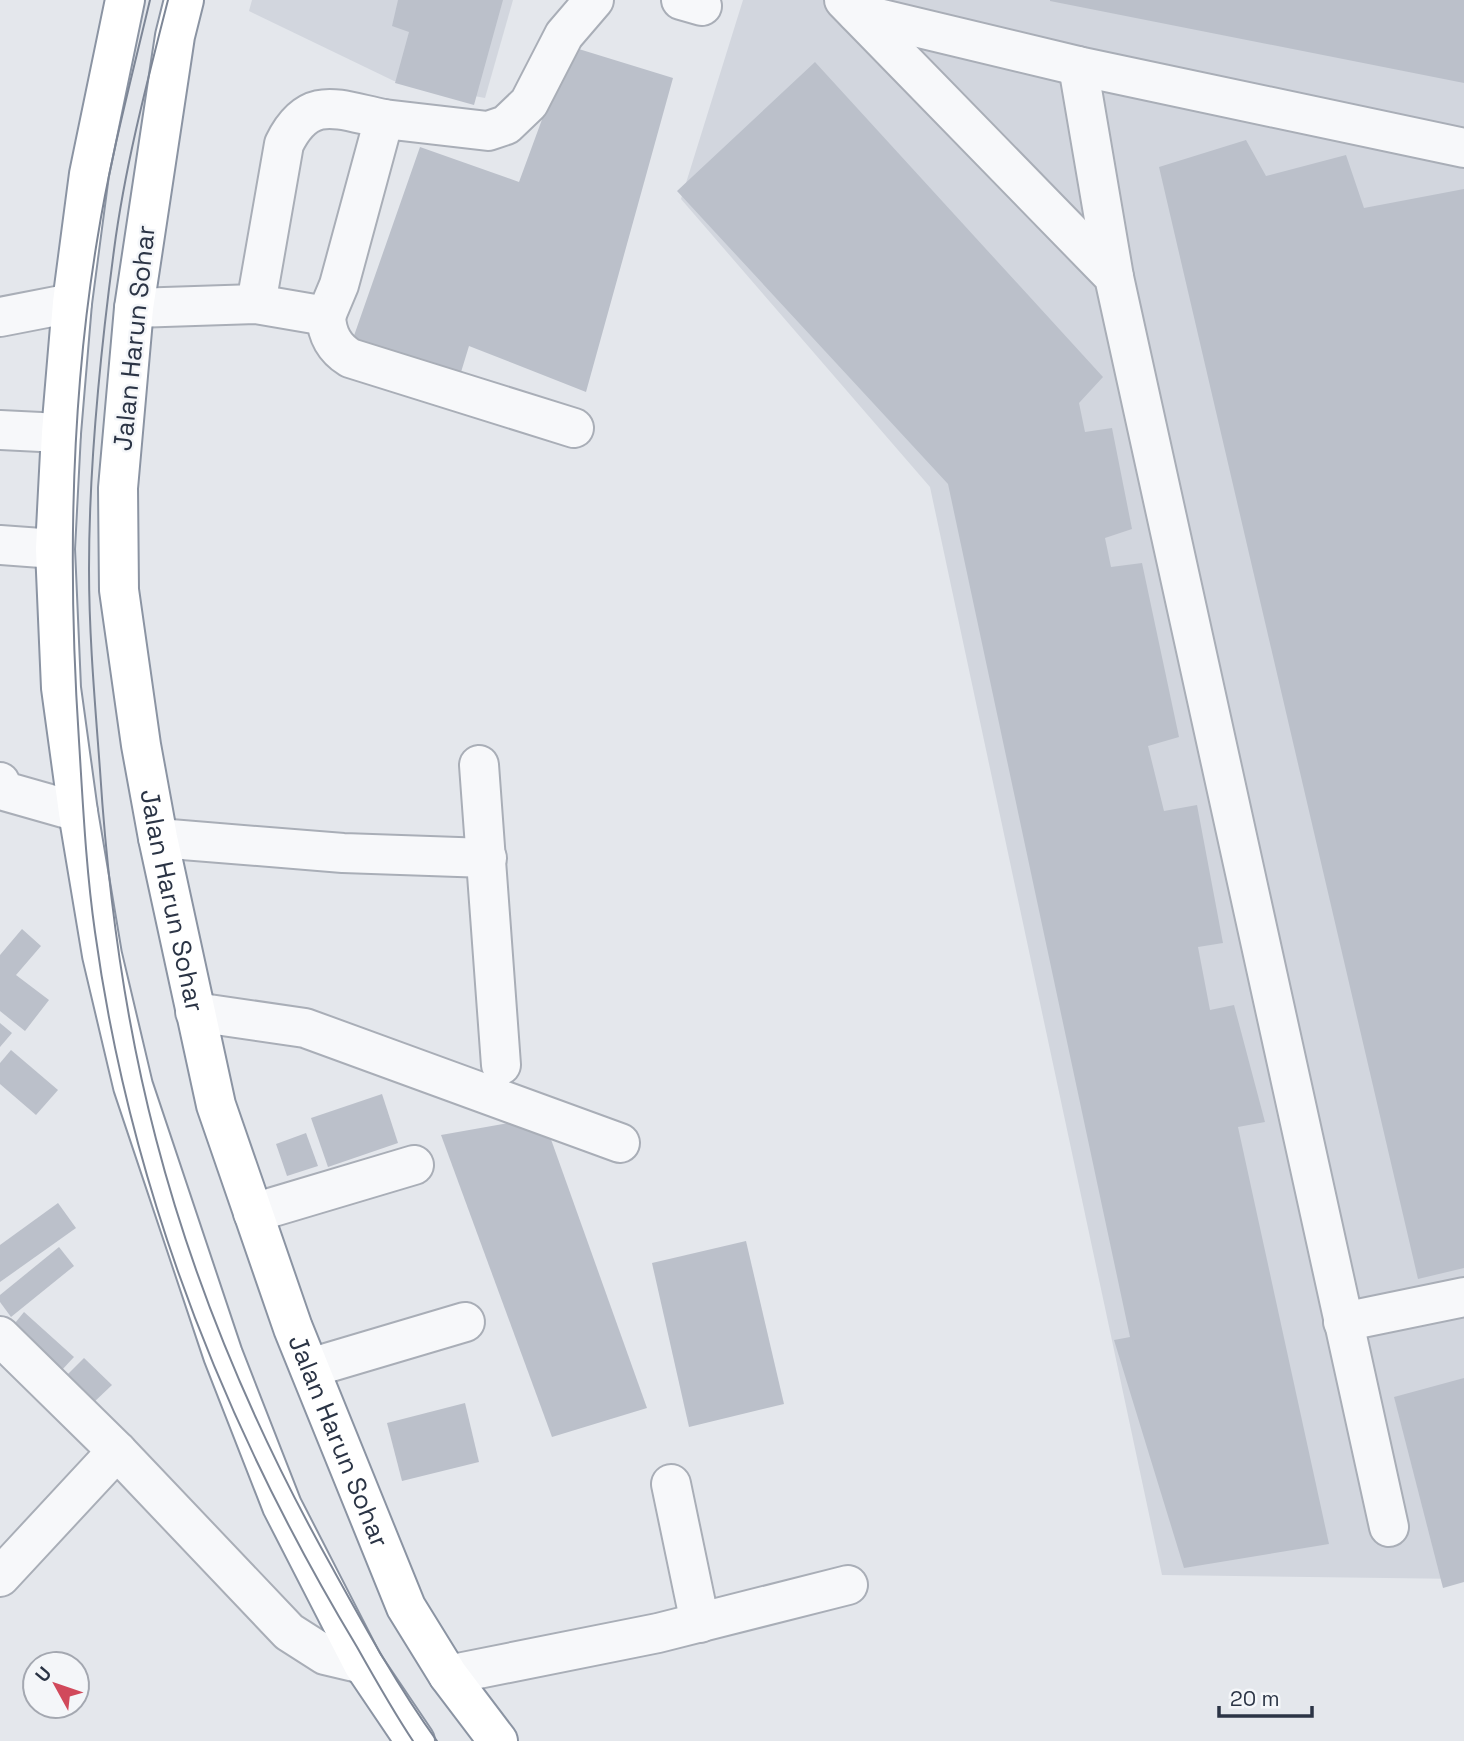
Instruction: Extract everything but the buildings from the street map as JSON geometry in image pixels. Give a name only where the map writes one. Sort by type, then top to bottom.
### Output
[{"type":"highway","points":[[125,0],[89,174],[72,303],[61,433],[55,549],[61,688],[78,812],[103,955],[133,1086],[223,1355],[277,1494],[363,1664],[415,1741]]},
{"type":"highway","name":"Jalan Harun Sohar","points":[[184,0],[173,49],[134,308],[118,488],[119,590],[141,745],[158,838],[216,1105],[253,1213],[310,1368],[406,1607],[448,1675],[498,1741]]},
{"type":"street","points":[[851,6],[1078,66],[1464,148]]},
{"type":"street","points":[[851,6],[1114,276]]},
{"type":"street","points":[[256,304],[284,144],[300,117],[321,107],[384,119],[488,131],[506,125],[529,103],[564,34],[583,7]]},
{"type":"street","points":[[1078,66],[1114,276],[1389,1528]]},
{"type":"street","points":[[384,119],[339,285],[326,316],[327,330],[333,344],[350,358],[574,428]]},
{"type":"street","points":[[0,317],[72,303]]},
{"type":"street","points":[[134,308],[256,304],[326,316]]},
{"type":"street","points":[[0,430],[61,433]]},
{"type":"street","points":[[0,545],[55,549]]},
{"type":"street","points":[[480,765],[501,1065]]},
{"type":"street","points":[[0,782],[4,791],[78,812]]},
{"type":"street","points":[[158,838],[343,853],[486,858]]},
{"type":"street","points":[[195,1012],[305,1028],[620,1143]]},
{"type":"street","points":[[253,1213],[414,1164]]},
{"type":"street","points":[[1343,1322],[1464,1297]]},
{"type":"street","points":[[310,1368],[465,1322]]},
{"type":"street","points":[[0,1336],[117,1451],[289,1632],[325,1655],[363,1664]]},
{"type":"street","points":[[0,1577],[117,1451]]},
{"type":"street","points":[[671,1484],[700,1623]]},
{"type":"street","points":[[448,1675],[700,1623],[848,1585]]},
{"type":"shaded area","points":[[252,0],[513,0],[485,98],[394,81],[249,11]]},
{"type":"shaded area","points":[[743,0],[1464,0],[1464,1579],[1162,1575],[930,487],[681,199]]},
{"type":"tram line","points":[[150,0],[102,210],[88,303],[77,428],[73,616],[85,837],[95,932],[111,1027],[132,1120],[158,1213],[190,1303],[225,1392],[265,1479],[309,1564],[413,1741]]},
{"type":"tram line","points":[[168,0],[124,187],[100,369],[91,489],[90,619],[103,817],[126,1002],[145,1093],[172,1195],[189,1250],[231,1360],[305,1518],[382,1656],[437,1741]]}]
